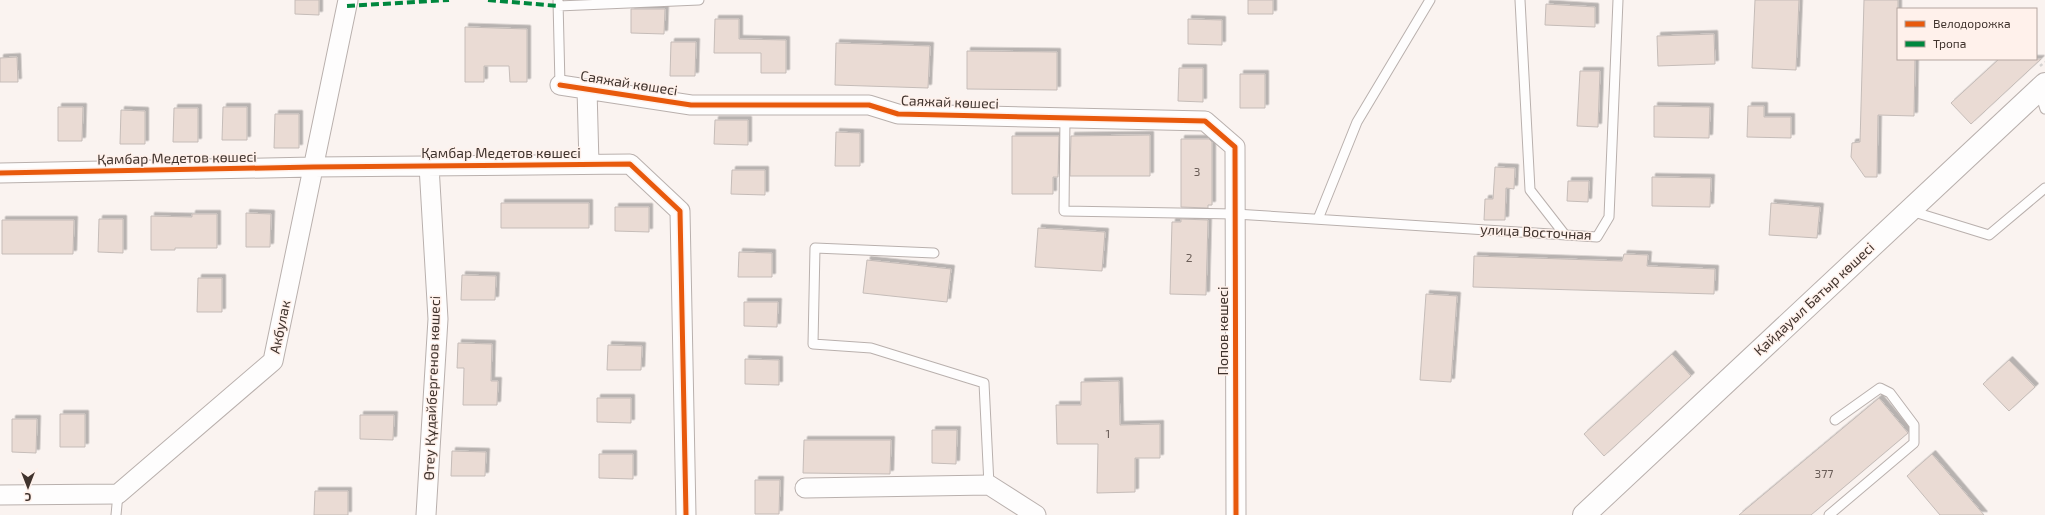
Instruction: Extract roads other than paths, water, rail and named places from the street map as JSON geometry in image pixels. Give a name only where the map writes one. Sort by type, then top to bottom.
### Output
[{"type":"street","name":"Акбулак","points":[[118,494],[273,361],[348,0]]},
{"type":"street","name":"Саяжай көшесі","points":[[560,85],[691,104],[869,104],[898,114],[1205,121],[1235,147]]},
{"type":"street","points":[[587,89],[589,164]]},
{"type":"street","name":"Қайдауыл Батыр көшесі","points":[[1596,507],[1910,210],[2043,94]]},
{"type":"street","name":"Попов көшесі","points":[[1235,147],[1236,515]]},
{"type":"street","name":"Қамбар Медетов көшесі","points":[[0,173],[313,167],[630,164],[680,211],[686,515]]},
{"type":"street","name":"Өтеу Құдайбергенов көшесі","points":[[426,515],[438,319],[429,166]]},
{"type":"street","points":[[805,488],[989,485],[1036,515]]},
{"type":"street","points":[[0,496],[118,494]]},
{"type":"lane","points":[[560,85],[558,3],[699,0]]},
{"type":"lane","points":[[1318,220],[1357,122],[1430,0]]},
{"type":"lane","points":[[1520,0],[1530,190],[1565,235]]},
{"type":"lane","name":"улица Восточная","points":[[1065,118],[1064,211],[1235,214],[1597,237],[1609,217],[1618,0]]},
{"type":"lane","points":[[1910,210],[1989,235],[2045,188]]},
{"type":"lane","points":[[934,253],[815,248],[813,344],[872,348],[984,382],[989,485]]},
{"type":"lane","points":[[1829,515],[1914,443],[1914,424],[1890,392],[1880,388],[1834,420]]},
{"type":"lane","points":[[116,515],[118,494]]}]
